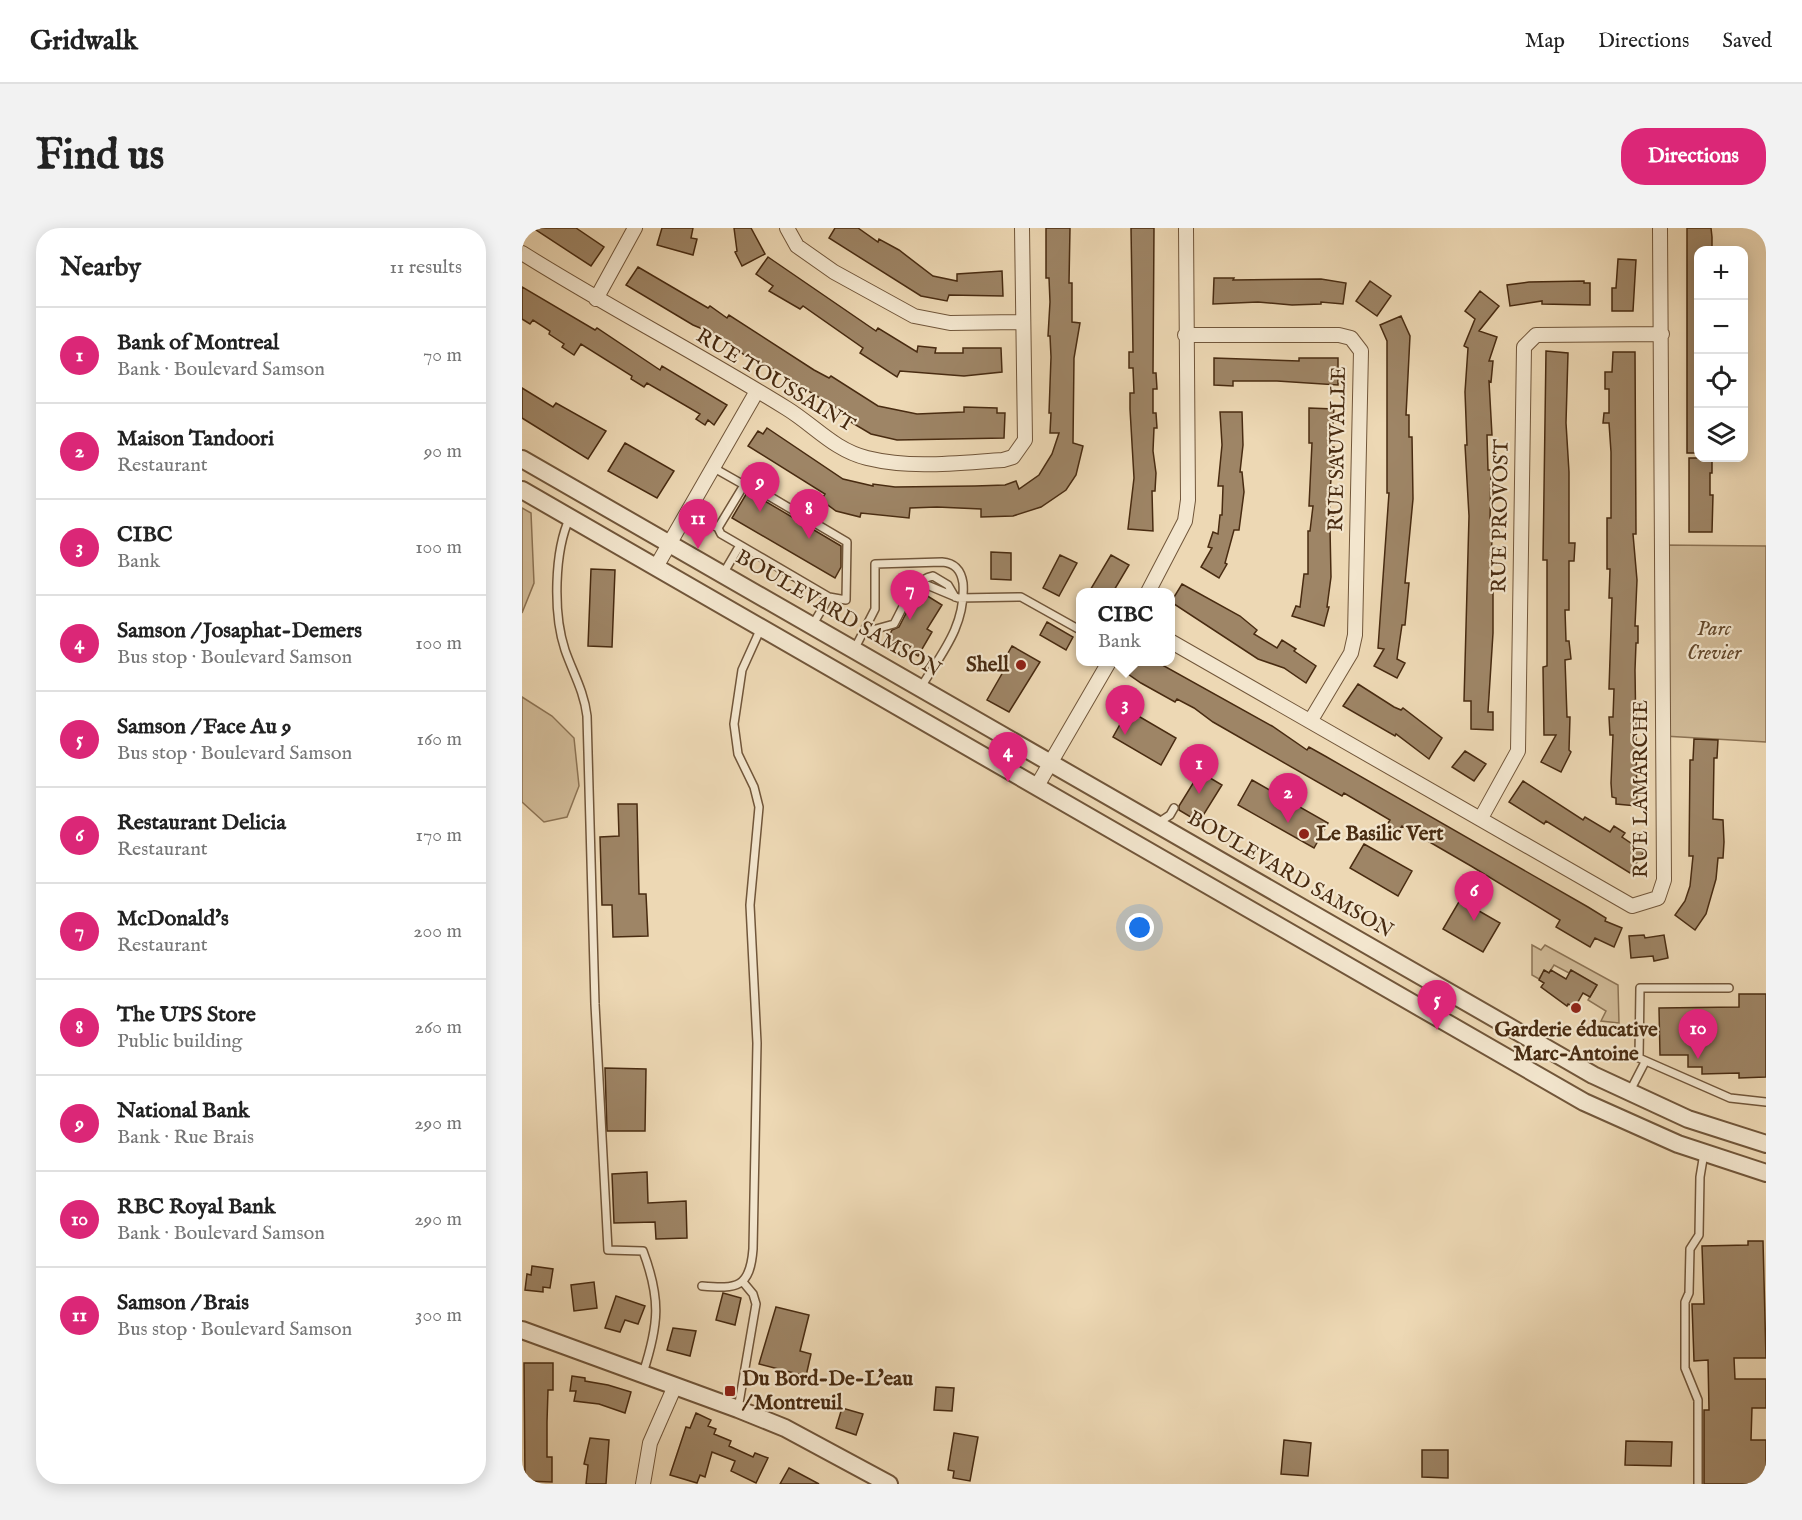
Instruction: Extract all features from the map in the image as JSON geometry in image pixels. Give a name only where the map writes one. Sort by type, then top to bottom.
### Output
[{"type":"street","points":[[596,299],[635,228]]},
{"type":"street","points":[[787,228],[797,246],[834,272],[914,316],[950,323],[1023,322]]},
{"type":"street","name":"RUE TOUSSAINT","points":[[522,253],[596,299],[788,409],[831,443],[865,457],[910,466],[1003,460],[1013,457],[1025,440],[1022,228]]},
{"type":"street","points":[[1150,588],[1185,520],[1188,500],[1186,228]]},
{"type":"street","name":"RUE LAMARCHE","points":[[1175,644],[1632,906],[1658,898],[1664,880],[1660,228]]},
{"type":"street","name":"RUE PROVOST","points":[[1481,818],[1518,751],[1524,347],[1536,335],[1662,334]]},
{"type":"street","name":"RUE SAUVALLE","points":[[1185,335],[1339,335],[1351,338],[1361,351],[1355,635],[1351,654],[1311,720]]},
{"type":"street","points":[[656,567],[757,392]]},
{"type":"street","name":"BOULEVARD SAMSON","points":[[522,459],[1629,1094],[1688,1119],[1766,1144]]},
{"type":"street","points":[[522,490],[1576,1098],[1624,1122],[1704,1153],[1766,1173]]},
{"type":"street","points":[[1037,786],[1107,666]]},
{"type":"street","points":[[522,1330],[785,1428],[889,1484]]},
{"type":"street","points":[[643,1484],[650,1443],[675,1386]]},
{"type":"lane","points":[[688,511],[718,528],[721,534],[829,597],[846,600],[847,542],[752,486],[744,485],[714,468]]},
{"type":"lane","points":[[718,528],[744,485]]},
{"type":"lane","points":[[570,517],[559,548],[559,616],[563,643],[582,689],[587,716],[595,1004],[608,1250],[643,1251],[655,1286],[656,1321],[643,1374]]},
{"type":"lane","points":[[723,574],[740,545]]},
{"type":"lane","points":[[854,650],[875,609],[875,564],[950,563],[960,573],[964,598],[959,624],[921,688]]},
{"type":"lane","points":[[865,632],[894,624],[914,588],[926,578],[933,576],[948,585],[955,597],[1021,597],[1076,628]]},
{"type":"lane","points":[[812,626],[829,597]]},
{"type":"lane","points":[[702,1286],[729,1288],[743,1282],[751,1264],[754,1235],[758,1043],[750,905],[759,807],[754,787],[738,754],[734,724],[742,670],[761,628]]},
{"type":"lane","points":[[1155,824],[1170,815],[1174,808]]},
{"type":"lane","points":[[1729,988],[1640,988],[1639,1058],[1730,1098],[1753,1103],[1766,1102]]},
{"type":"lane","points":[[1629,1094],[1645,1062]]},
{"type":"lane","points":[[1698,1484],[1698,1400],[1685,1368],[1685,1302],[1689,1293],[1690,1249],[1699,1235],[1700,1177],[1704,1153]]},
{"type":"lane","points":[[738,1409],[756,1304],[753,1294],[743,1282]]},
{"type":"green space","points":[[522,508],[531,513],[534,583],[522,613]]},
{"type":"green space","name":"Parc Crevier","points":[[1662,545],[1766,546],[1766,742],[1664,736]]},
{"type":"green space","points":[[522,697],[552,716],[574,738],[579,786],[567,817],[544,822],[522,802]]},
{"type":"green space","points":[[1532,945],[1541,950],[1545,945],[1618,985],[1619,1023],[1601,1021],[1606,1011],[1588,1000],[1597,985],[1571,970],[1569,973],[1554,965],[1549,973],[1544,971],[1539,979],[1532,975]]},
{"type":"building","points":[[533,228],[576,228],[604,247],[591,266]]},
{"type":"building","points":[[662,228],[693,228],[691,238],[697,239],[693,255],[657,245]]},
{"type":"building","points":[[734,228],[751,228],[765,254],[742,266],[735,252],[737,251]]},
{"type":"building","points":[[835,228],[858,228],[878,242],[879,239],[899,250],[933,276],[957,281],[957,274],[1002,271],[1003,296],[949,295],[947,301],[921,296],[829,238]]},
{"type":"building","points":[[1046,228],[1070,228],[1069,283],[1072,283],[1072,322],[1080,323],[1074,358],[1073,443],[1083,446],[1076,475],[1066,490],[1041,507],[1013,516],[981,517],[981,509],[937,507],[910,508],[909,518],[861,513],[860,517],[836,511],[821,500],[825,494],[748,446],[758,431],[763,434],[767,428],[843,479],[873,486],[873,484],[895,487],[1005,485],[1016,481],[1019,489],[1039,475],[1052,454],[1059,433],[1050,433],[1051,357],[1050,336],[1048,336],[1050,302],[1049,278],[1046,278]]},
{"type":"building","points":[[1131,228],[1154,228],[1153,373],[1156,373],[1157,389],[1153,389],[1153,413],[1156,413],[1157,428],[1154,428],[1153,451],[1156,473],[1155,491],[1152,491],[1153,531],[1128,529],[1134,478],[1130,409],[1130,393],[1134,393],[1133,368],[1129,368],[1129,352],[1133,352]]},
{"type":"building","points":[[1687,228],[1711,228],[1712,246],[1694,246],[1694,453],[1687,453]]},
{"type":"building","points":[[768,257],[876,331],[878,328],[917,352],[918,346],[936,348],[935,353],[963,353],[963,348],[1001,348],[1002,372],[964,376],[900,371],[897,377],[860,353],[863,348],[803,306],[800,309],[769,291],[773,286],[756,274]]},
{"type":"building","points":[[1618,259],[1636,260],[1633,311],[1612,311],[1612,288],[1616,288]]},
{"type":"building","points":[[638,267],[708,308],[710,306],[727,318],[729,315],[814,370],[829,378],[831,376],[878,406],[917,414],[964,412],[964,407],[997,408],[997,413],[1005,413],[1004,438],[897,440],[871,434],[849,421],[851,417],[751,356],[749,358],[712,333],[693,325],[626,285]]},
{"type":"building","points":[[1214,278],[1234,278],[1233,280],[1321,279],[1346,283],[1343,304],[1321,302],[1321,304],[1292,305],[1258,302],[1213,304]]},
{"type":"building","points":[[1370,281],[1391,296],[1377,316],[1356,301]]},
{"type":"building","points":[[1584,281],[1584,283],[1590,283],[1590,305],[1542,304],[1542,301],[1510,306],[1507,285],[1529,282]]},
{"type":"building","points":[[522,287],[595,330],[597,328],[660,370],[662,366],[727,405],[714,425],[708,420],[705,425],[696,419],[700,414],[647,383],[644,387],[631,379],[632,376],[581,344],[574,355],[562,347],[564,344],[549,334],[550,331],[533,320],[530,324],[522,319]]},
{"type":"building","points":[[1480,291],[1499,306],[1479,331],[1497,337],[1489,361],[1493,361],[1491,382],[1489,381],[1492,435],[1487,435],[1488,470],[1491,470],[1490,520],[1493,520],[1490,578],[1493,578],[1493,633],[1488,712],[1493,712],[1493,730],[1471,729],[1471,701],[1464,701],[1469,516],[1465,445],[1467,445],[1465,392],[1468,348],[1464,346],[1475,319],[1465,311]]},
{"type":"building","points":[[1401,316],[1410,336],[1406,415],[1409,415],[1409,437],[1412,437],[1413,499],[1405,583],[1409,583],[1405,625],[1402,625],[1397,659],[1405,663],[1397,678],[1374,666],[1384,649],[1378,648],[1389,493],[1387,493],[1387,341],[1380,325]]},
{"type":"building","points":[[1546,351],[1568,353],[1566,423],[1569,543],[1575,543],[1574,561],[1569,561],[1569,610],[1565,610],[1566,641],[1569,641],[1571,659],[1565,660],[1567,717],[1570,717],[1569,750],[1571,752],[1561,772],[1541,762],[1556,735],[1544,735],[1543,667],[1547,666],[1547,560],[1543,560]]},
{"type":"building","points":[[1613,352],[1635,352],[1636,534],[1633,534],[1637,580],[1635,626],[1638,626],[1635,670],[1637,806],[1616,804],[1616,798],[1612,797],[1611,783],[1613,735],[1610,735],[1609,717],[1613,717],[1614,689],[1609,689],[1612,598],[1609,598],[1610,569],[1607,569],[1607,518],[1611,518],[1611,452],[1609,423],[1603,423],[1604,413],[1609,413],[1609,389],[1605,389],[1605,372],[1612,372]]},
{"type":"building","points":[[1214,358],[1299,361],[1299,358],[1338,358],[1338,385],[1233,381],[1233,386],[1214,385]]},
{"type":"building","points":[[522,388],[553,407],[556,403],[606,431],[588,459],[522,418]]},
{"type":"building","points":[[1309,408],[1334,409],[1331,447],[1334,447],[1334,468],[1332,468],[1330,512],[1334,512],[1330,529],[1331,577],[1327,607],[1329,607],[1324,626],[1292,616],[1296,606],[1300,607],[1304,574],[1308,574],[1308,531],[1310,531],[1313,506],[1309,506],[1312,443],[1309,443]]},
{"type":"building","points":[[1220,412],[1242,412],[1243,445],[1240,472],[1242,472],[1244,492],[1239,530],[1234,530],[1225,563],[1227,564],[1219,578],[1201,567],[1212,548],[1208,547],[1213,532],[1218,534],[1220,515],[1222,515],[1223,486],[1218,486],[1222,445]]},
{"type":"building","points":[[625,443],[674,471],[657,498],[608,471]]},
{"type":"building","points":[[1689,458],[1694,458],[1694,462],[1712,462],[1710,495],[1713,495],[1712,532],[1689,532]]},
{"type":"building","points":[[748,491],[841,546],[841,567],[835,578],[732,518]]},
{"type":"building","points":[[991,552],[1011,553],[1011,580],[991,579]]},
{"type":"building","points":[[1060,555],[1077,563],[1059,596],[1043,588]]},
{"type":"building","points":[[1111,555],[1129,565],[1115,588],[1091,588]]},
{"type":"building","points":[[591,569],[615,570],[612,647],[588,646]]},
{"type":"building","points":[[1182,584],[1240,616],[1257,630],[1254,634],[1277,648],[1282,640],[1316,666],[1306,683],[1284,668],[1258,659],[1175,605],[1175,595]]},
{"type":"building","points":[[921,592],[942,605],[927,629],[932,632],[918,656],[888,638],[892,630],[899,627],[914,598]]},
{"type":"building","points":[[1047,622],[1073,637],[1066,650],[1040,635]]},
{"type":"building","points":[[1012,646],[1040,662],[1009,712],[987,700],[1007,665],[1003,662]]},
{"type":"building","points":[[1133,666],[1164,666],[1272,726],[1307,750],[1309,747],[1588,907],[1606,918],[1605,921],[1622,928],[1614,947],[1595,938],[1590,947],[1556,927],[1560,920],[1471,866],[1402,826],[1398,832],[1387,825],[1390,820],[1344,793],[1342,796],[1213,722],[1194,708],[1177,699],[1175,702],[1128,674]]},
{"type":"building","points":[[1358,684],[1394,707],[1401,710],[1403,708],[1442,738],[1429,759],[1396,734],[1395,736],[1343,706]]},
{"type":"building","points":[[1128,710],[1176,738],[1161,765],[1113,737]]},
{"type":"building","points":[[1694,739],[1718,740],[1717,758],[1714,758],[1713,819],[1723,820],[1724,842],[1723,858],[1718,858],[1716,879],[1706,914],[1695,930],[1675,915],[1685,901],[1690,886],[1693,856],[1689,856],[1690,760],[1693,760]]},
{"type":"building","points":[[1465,751],[1486,764],[1474,781],[1452,767]]},
{"type":"building","points":[[1200,772],[1222,785],[1199,822],[1179,810],[1179,806]]},
{"type":"building","points":[[1252,780],[1328,823],[1314,848],[1238,805]]},
{"type":"building","points":[[1523,781],[1583,820],[1585,817],[1610,832],[1614,826],[1625,833],[1622,837],[1644,852],[1630,873],[1546,821],[1544,824],[1509,802]]},
{"type":"building","points":[[618,804],[637,804],[639,894],[646,894],[648,936],[613,937],[612,905],[602,905],[600,837],[619,836]]},
{"type":"building","points":[[1364,844],[1412,871],[1398,896],[1350,868]]},
{"type":"building","points":[[1460,900],[1500,923],[1483,952],[1443,929]]},
{"type":"building","points":[[1644,935],[1645,938],[1664,935],[1668,958],[1654,961],[1653,956],[1631,958],[1629,936]]},
{"type":"building","points":[[1544,970],[1549,973],[1551,970],[1566,979],[1571,970],[1597,985],[1590,997],[1583,993],[1575,1007],[1568,1004],[1567,1006],[1541,987],[1544,983],[1539,980]]},
{"type":"building","points":[[1739,994],[1766,994],[1766,1077],[1739,1078],[1739,1073],[1702,1074],[1702,1067],[1688,1067],[1688,1055],[1660,1055],[1659,1008],[1739,1007]]},
{"type":"building","points":[[605,1068],[646,1069],[645,1131],[607,1131]]},
{"type":"building","points":[[647,1172],[648,1203],[686,1201],[687,1238],[656,1239],[655,1222],[614,1223],[612,1174]]},
{"type":"building","points":[[1748,1241],[1763,1241],[1766,1358],[1734,1358],[1735,1379],[1766,1379],[1766,1408],[1752,1408],[1751,1440],[1766,1440],[1766,1484],[1704,1484],[1704,1410],[1709,1410],[1708,1360],[1694,1361],[1692,1304],[1704,1304],[1702,1246],[1748,1245]]},
{"type":"building","points":[[532,1266],[553,1269],[550,1288],[543,1287],[543,1292],[525,1290],[527,1274],[531,1275]]},
{"type":"building","points":[[594,1282],[597,1308],[574,1311],[571,1285]]},
{"type":"building","points":[[723,1293],[741,1298],[735,1325],[716,1320]]},
{"type":"building","points":[[616,1296],[645,1306],[638,1324],[625,1320],[620,1332],[605,1328]]},
{"type":"building","points":[[776,1307],[809,1315],[800,1351],[811,1354],[806,1376],[759,1364]]},
{"type":"building","points":[[673,1328],[696,1331],[690,1356],[667,1350]]},
{"type":"building","points":[[524,1363],[553,1363],[553,1390],[548,1390],[547,1422],[547,1457],[552,1457],[552,1482],[525,1481]]},
{"type":"building","points":[[572,1376],[631,1392],[625,1413],[599,1404],[574,1401],[576,1391],[570,1391]]},
{"type":"building","points":[[936,1387],[954,1388],[952,1411],[934,1410]]},
{"type":"building","points":[[842,1408],[863,1414],[856,1435],[836,1428]]},
{"type":"building","points":[[696,1413],[711,1420],[708,1426],[716,1429],[714,1434],[731,1441],[729,1446],[753,1457],[755,1453],[768,1458],[756,1483],[731,1471],[735,1461],[712,1452],[705,1477],[700,1475],[697,1483],[670,1475],[686,1427],[690,1428]]},
{"type":"building","points":[[954,1433],[978,1437],[970,1481],[953,1478],[954,1471],[948,1470]]},
{"type":"building","points":[[590,1438],[609,1440],[606,1484],[586,1484],[588,1465],[584,1464]]},
{"type":"building","points":[[1284,1440],[1311,1443],[1308,1476],[1281,1474]]},
{"type":"building","points":[[1626,1441],[1672,1442],[1671,1466],[1625,1465]]},
{"type":"building","points":[[1422,1450],[1448,1450],[1448,1478],[1422,1477]]},
{"type":"building","points":[[789,1468],[819,1484],[780,1484]]},
{"type":"place","name":"National Bank","points":[[760,512]]},
{"type":"place","name":"The UPS Store","points":[[809,539]]},
{"type":"place","name":"Samson / Brais","points":[[698,549]]},
{"type":"place","name":"McDonald's","points":[[910,620]]},
{"type":"place","name":"Shell","points":[[1021,665]]},
{"type":"place","name":"CIBC","points":[[1125,735]]},
{"type":"place","name":"Samson / Josaphat-Demers","points":[[1008,782]]},
{"type":"place","name":"Bank of Montreal","points":[[1199,794]]},
{"type":"place","name":"Maison Tandoori","points":[[1288,823]]},
{"type":"place","name":"Le Basilic Vert","points":[[1304,834]]},
{"type":"place","name":"Restaurant Delicia","points":[[1474,921]]},
{"type":"place","name":"Garderie éducative Marc-Antoine","points":[[1576,1008]]},
{"type":"place","name":"Samson / Face Au 9","points":[[1437,1030]]},
{"type":"place","name":"RBC Royal Bank","points":[[1698,1059]]},
{"type":"place","name":"Du Bord-De-L'eau / Montreuil","points":[[730,1391]]}]
